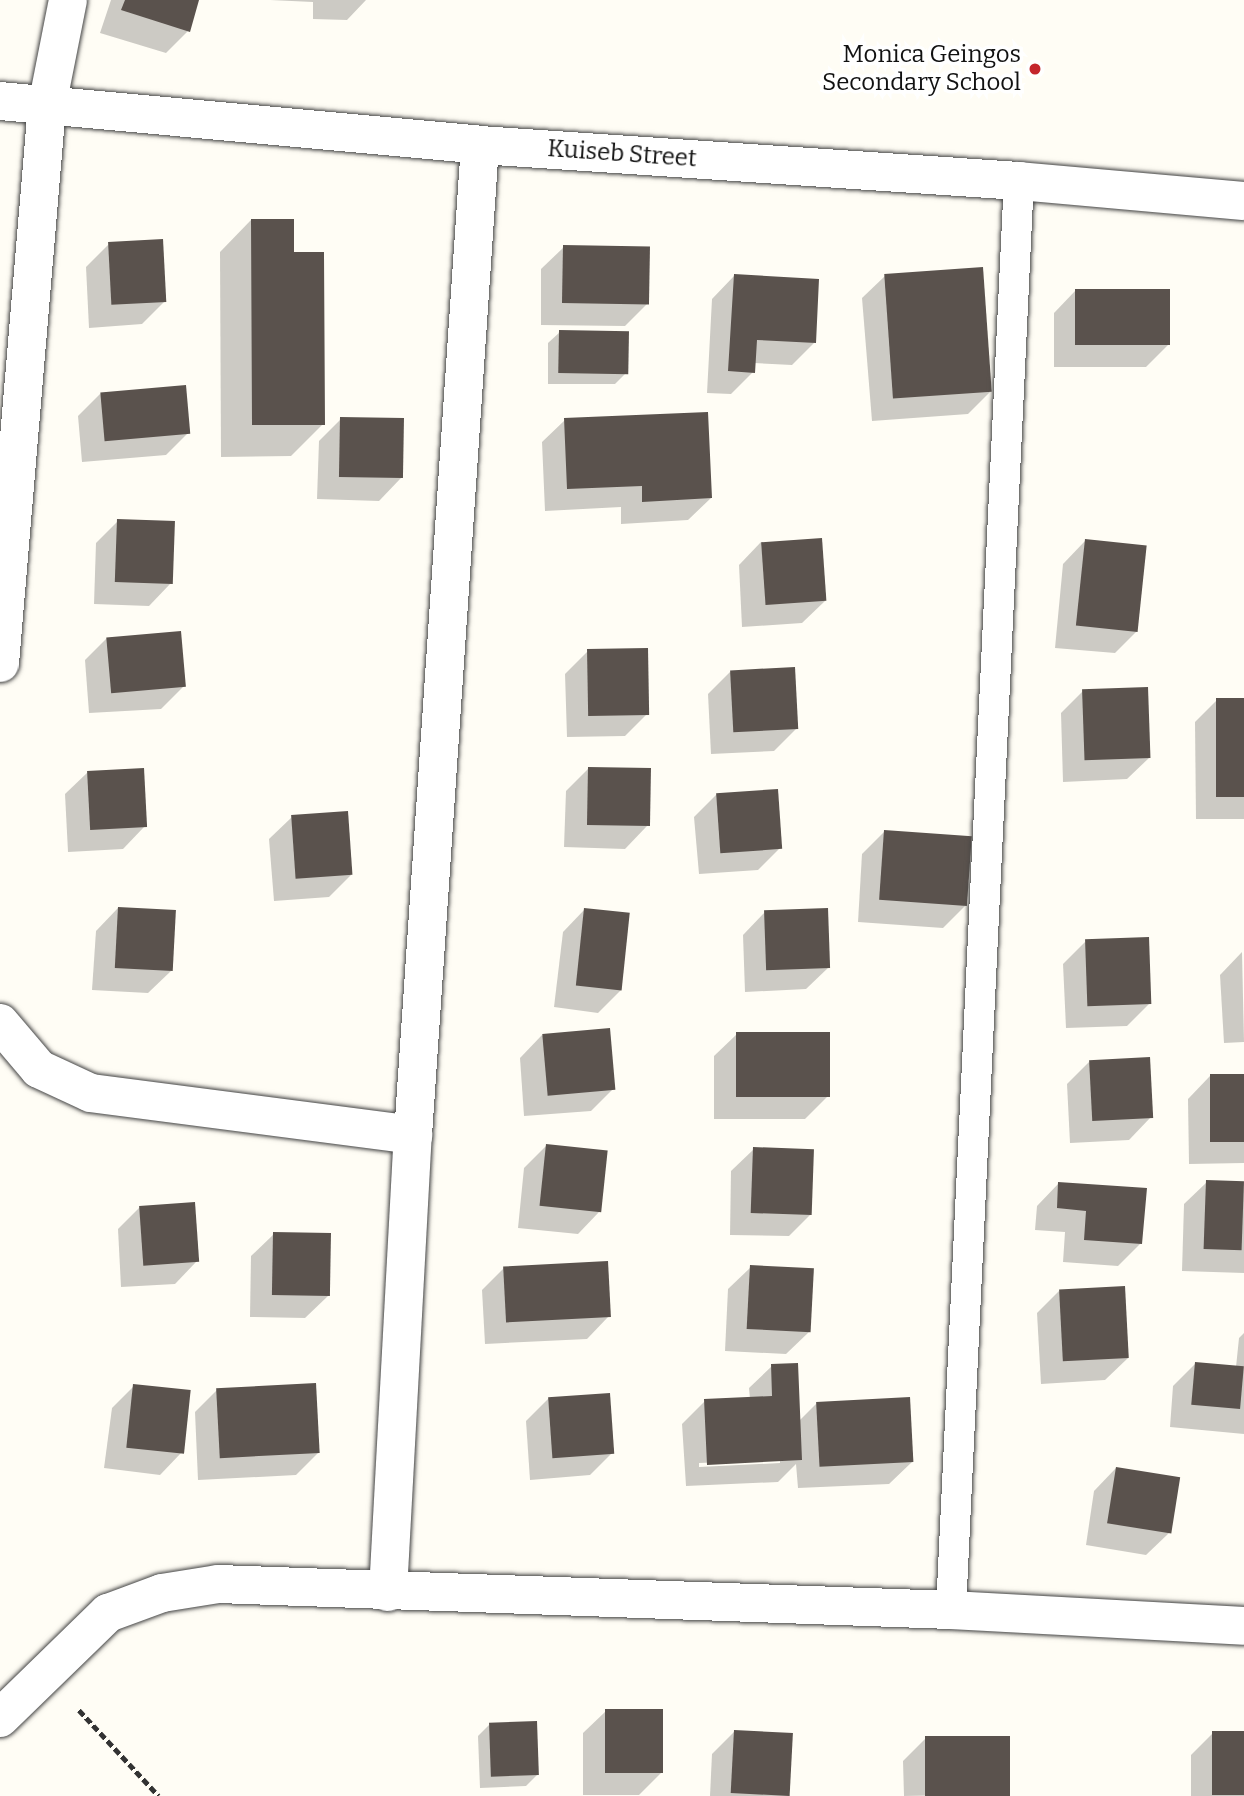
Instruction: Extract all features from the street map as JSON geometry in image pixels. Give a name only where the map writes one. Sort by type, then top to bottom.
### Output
[{"type":"street","points":[[0,663],[47,106],[68,0]]},
{"type":"street","name":"Kuiseb Street","points":[[0,101],[480,145],[1019,181],[1244,201]]},
{"type":"street","points":[[388,1592],[413,1135],[480,145]]},
{"type":"street","points":[[0,1023],[39,1069],[91,1093],[413,1135]]},
{"type":"street","points":[[0,1718],[108,1613],[162,1593],[218,1584],[951,1610],[1244,1626]]},
{"type":"lane","points":[[951,1610],[1019,181]]},
{"type":"path","points":[[45,1673],[159,1796]]},
{"type":"building","points":[[125,0],[199,0],[190,32],[121,10]]},
{"type":"building","points":[[251,219],[294,219],[294,252],[324,252],[325,425],[252,425]]},
{"type":"building","points":[[163,239],[166,302],[111,305],[108,242]]},
{"type":"building","points":[[563,245],[650,247],[649,305],[562,303]]},
{"type":"building","points":[[983,267],[992,392],[893,399],[884,274]]},
{"type":"building","points":[[734,274],[819,279],[816,343],[757,340],[755,373],[728,371]]},
{"type":"building","points":[[1075,289],[1170,289],[1170,345],[1075,345]]},
{"type":"building","points":[[559,330],[629,331],[628,374],[558,373]]},
{"type":"building","points":[[186,385],[190,434],[105,441],[100,392]]},
{"type":"building","points":[[708,412],[712,498],[642,502],[642,486],[567,489],[564,418]]},
{"type":"building","points":[[340,417],[404,418],[403,478],[339,477]]},
{"type":"building","points":[[117,519],[175,521],[173,584],[115,582]]},
{"type":"building","points":[[822,538],[826,601],[766,605],[761,542]]},
{"type":"building","points":[[1085,539],[1147,545],[1138,632],[1076,626]]},
{"type":"building","points":[[181,631],[186,687],[111,693],[106,638]]},
{"type":"building","points":[[648,648],[649,715],[588,716],[587,649]]},
{"type":"building","points":[[795,667],[798,729],[733,732],[730,670]]},
{"type":"building","points":[[1148,687],[1150,758],[1085,760],[1082,689]]},
{"type":"building","points":[[1216,698],[1244,698],[1244,797],[1216,797]]},
{"type":"building","points":[[588,767],[651,768],[650,826],[587,825]]},
{"type":"building","points":[[144,768],[147,827],[90,830],[87,771]]},
{"type":"building","points":[[778,789],[782,849],[720,853],[716,793]]},
{"type":"building","points":[[348,811],[352,875],[296,879],[291,815]]},
{"type":"building","points":[[884,830],[972,836],[967,906],[879,900]]},
{"type":"building","points":[[118,907],[176,910],[173,971],[115,968]]},
{"type":"building","points":[[584,908],[630,913],[622,990],[576,986]]},
{"type":"building","points":[[828,908],[830,968],[766,970],[764,910]]},
{"type":"building","points":[[1149,937],[1151,1004],[1087,1006],[1085,939]]},
{"type":"building","points":[[610,1028],[615,1090],[548,1096],[542,1034]]},
{"type":"building","points":[[736,1032],[830,1032],[830,1097],[736,1097]]},
{"type":"building","points":[[1150,1057],[1153,1118],[1092,1121],[1089,1060]]},
{"type":"building","points":[[1210,1074],[1244,1074],[1244,1142],[1210,1142]]},
{"type":"building","points":[[546,1144],[608,1150],[601,1212],[540,1206]]},
{"type":"building","points":[[753,1147],[814,1149],[812,1215],[751,1213]]},
{"type":"building","points":[[1206,1180],[1244,1181],[1242,1250],[1204,1249]]},
{"type":"building","points":[[1058,1182],[1147,1188],[1142,1244],[1084,1240],[1086,1211],[1057,1208]]},
{"type":"building","points":[[195,1202],[199,1262],[143,1266],[139,1206]]},
{"type":"building","points":[[273,1232],[331,1233],[330,1296],[272,1295]]},
{"type":"building","points":[[608,1261],[611,1317],[506,1322],[503,1266]]},
{"type":"building","points":[[750,1265],[814,1268],[811,1332],[747,1329]]},
{"type":"building","points":[[1125,1286],[1129,1358],[1063,1361],[1059,1289]]},
{"type":"building","points":[[1195,1362],[1244,1366],[1240,1409],[1191,1405]]},
{"type":"building","points":[[798,1363],[802,1460],[707,1465],[704,1399],[772,1396],[771,1364]]},
{"type":"building","points":[[316,1383],[320,1453],[220,1458],[216,1388]]},
{"type":"building","points":[[133,1384],[191,1390],[184,1454],[126,1448]]},
{"type":"building","points":[[610,1393],[614,1454],[552,1458],[548,1397]]},
{"type":"building","points":[[910,1397],[913,1462],[820,1467],[816,1402]]},
{"type":"building","points":[[1116,1467],[1180,1477],[1171,1533],[1107,1523]]},
{"type":"building","points":[[605,1709],[663,1709],[663,1773],[605,1773]]},
{"type":"building","points":[[537,1721],[539,1775],[491,1777],[489,1723]]},
{"type":"building","points":[[734,1730],[793,1733],[790,1796],[731,1793]]},
{"type":"building","points":[[1212,1731],[1244,1731],[1244,1795],[1212,1795]]},
{"type":"building","points":[[925,1736],[1010,1736],[1010,1796],[925,1796]]},
{"type":"place","name":"Monica Geingos Secondary School","points":[[1035,69]]}]
